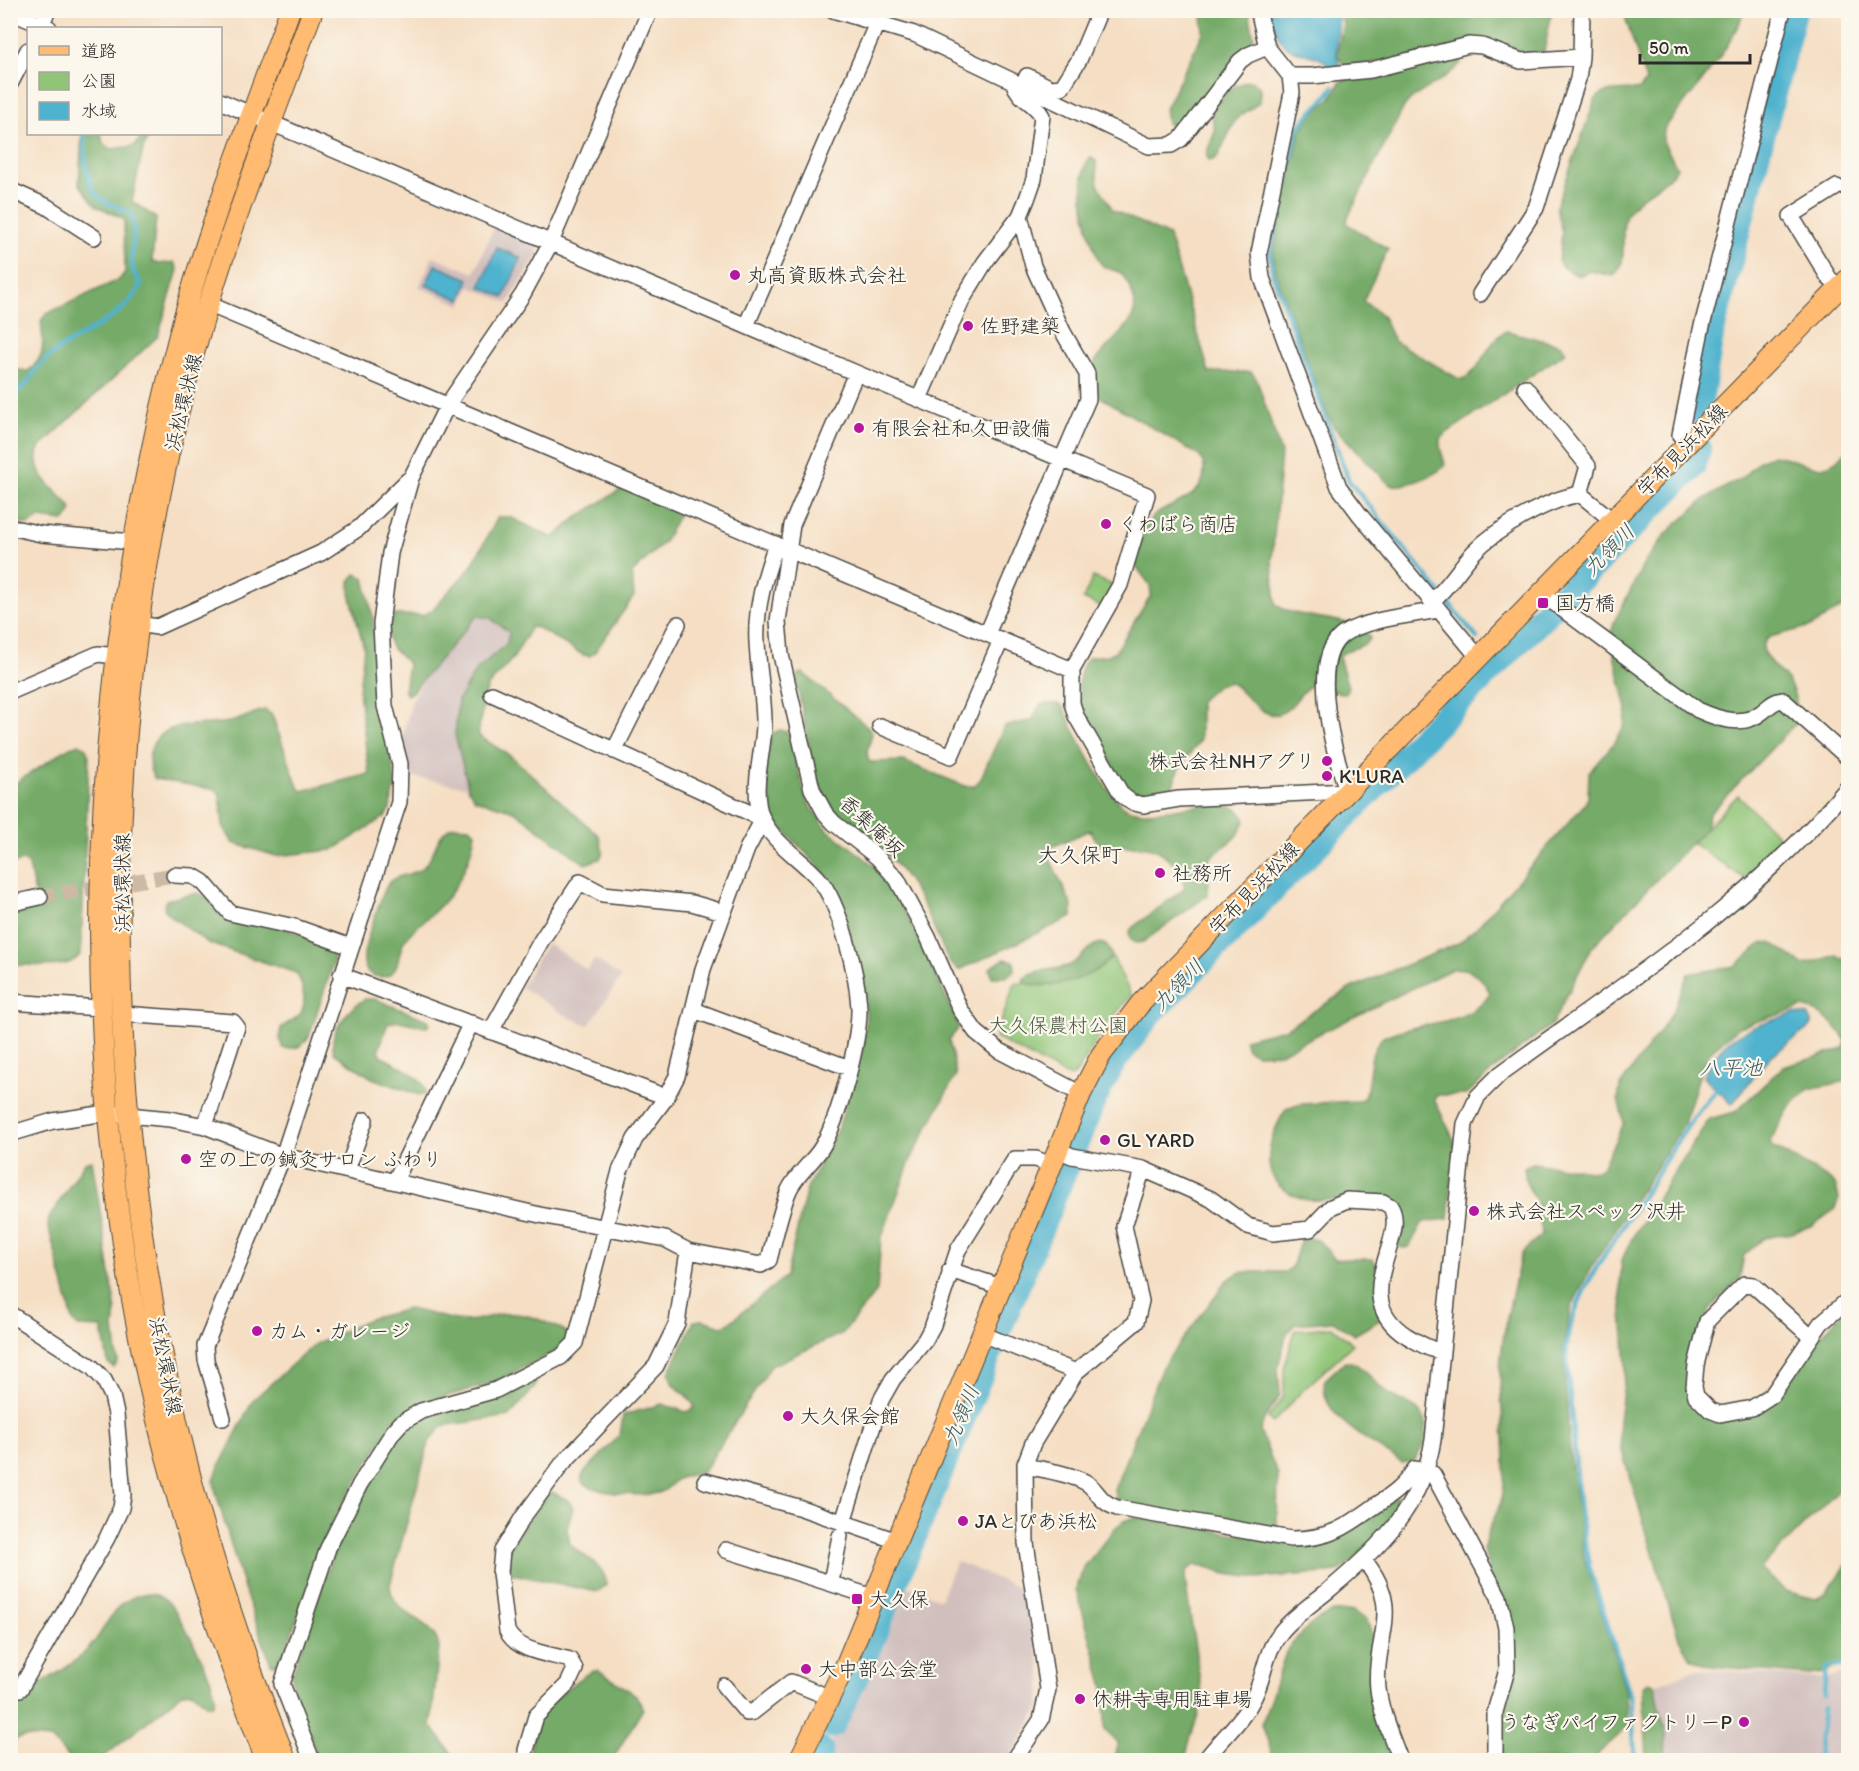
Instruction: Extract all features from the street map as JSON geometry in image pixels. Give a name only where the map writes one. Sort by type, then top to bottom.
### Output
[{"type":"main road","name":"浜松環状線","points":[[266,1761],[211,1611],[161,1438],[127,1272],[106,1113],[100,1008],[99,934],[103,813],[116,656],[133,542],[160,408],[206,240],[290,10]]},
{"type":"main road","name":"浜松環状線","points":[[286,1761],[235,1624],[190,1475],[157,1323],[129,1113],[123,1014],[122,810],[139,624],[170,450],[208,304],[313,10]]},
{"type":"main road","name":"宇布見浜松線","points":[[803,1759],[897,1541],[990,1337],[1001,1287],[1062,1156],[1081,1094],[1101,1055],[1128,1017],[1348,791],[1479,658],[1549,600],[1613,520],[1844,283]]},
{"type":"street","points":[[10,12],[44,27],[48,10]]},
{"type":"street","points":[[223,1418],[206,1360],[205,1346],[284,1156],[399,802],[400,764],[386,706],[381,624],[390,553],[411,478],[448,404],[523,294],[551,242],[650,10]]},
{"type":"street","points":[[833,10],[878,17],[1149,147],[1171,145],[1190,132],[1240,61],[1267,47]]},
{"type":"street","points":[[1018,84],[1027,76],[1052,88],[1062,87],[1079,60],[1100,10]]},
{"type":"street","points":[[1258,10],[1267,47],[1290,76],[1290,110],[1259,253],[1261,272],[1339,487],[1438,600],[1479,658]]},
{"type":"street","points":[[1480,294],[1536,208],[1578,79],[1582,10]]},
{"type":"street","points":[[1689,443],[1680,435],[1701,330],[1783,10]]},
{"type":"street","points":[[746,326],[878,17]]},
{"type":"street","points":[[1290,76],[1371,70],[1469,45],[1482,46],[1521,61],[1581,57]]},
{"type":"street","points":[[10,84],[27,52]]},
{"type":"street","points":[[919,399],[962,300],[985,262],[1020,216],[1034,179],[1042,124],[1038,109],[1022,98],[1018,84]]},
{"type":"street","points":[[222,102],[1147,495],[1120,585],[1072,670],[1072,702],[1076,716],[1122,795],[1131,802],[1143,805],[1179,799],[1348,791],[1337,761],[1328,716],[1325,669],[1333,646],[1351,630],[1438,600],[1472,554],[1495,534],[1538,510],[1580,494]]},
{"type":"street","points":[[1837,187],[1791,216],[1829,278],[1844,283]]},
{"type":"street","points":[[10,190],[46,206],[94,237]]},
{"type":"street","points":[[880,726],[951,756],[1062,459],[1088,399],[1087,374],[1063,332],[1033,266],[1020,216]]},
{"type":"street","points":[[208,304],[1072,670]]},
{"type":"street","points":[[312,1761],[282,1684],[328,1548],[347,1508],[393,1432],[410,1416],[496,1390],[569,1351],[579,1334],[620,1171],[635,1139],[665,1099],[677,1076],[703,969],[747,849],[763,819],[759,808],[759,762],[764,724],[757,641],[757,618],[761,594],[856,373]]},
{"type":"street","points":[[1525,387],[1588,466],[1580,494]]},
{"type":"street","points":[[139,624],[157,627],[321,554],[359,528],[411,478]]},
{"type":"street","points":[[1580,494],[1613,520]]},
{"type":"street","points":[[10,527],[41,534],[133,542]]},
{"type":"street","name":"香集庵坂","points":[[782,547],[779,644],[809,777],[818,802],[834,823],[877,856],[897,879],[928,937],[960,1008],[976,1032],[998,1050],[1081,1094]]},
{"type":"street","points":[[1549,600],[1698,710],[1716,718],[1735,721],[1748,720],[1776,701],[1783,700],[1848,758]]},
{"type":"street","points":[[614,751],[678,624]]},
{"type":"street","points":[[10,692],[98,654],[116,656]]},
{"type":"street","points":[[10,1134],[53,1121],[106,1113],[129,1113],[205,1126],[284,1156],[540,1215],[664,1239],[688,1251],[761,1265],[769,1260],[790,1188],[824,1144],[855,1045],[859,1005],[846,946],[832,900],[817,877],[763,819],[492,694]]},
{"type":"street","points":[[1205,1761],[1250,1706],[1260,1684],[1266,1657],[1280,1632],[1364,1560],[1398,1520],[1427,1470],[1433,1440],[1441,1351],[1456,1232],[1465,1124],[1478,1096],[1500,1074],[1683,941],[1735,899],[1785,854],[1848,787]]},
{"type":"street","points":[[174,875],[193,876],[203,882],[230,913],[295,927],[351,947]]},
{"type":"street","points":[[491,1031],[541,941],[580,882],[603,894],[692,903],[723,912]]},
{"type":"street","points":[[13,903],[40,897]]},
{"type":"street","points":[[341,975],[658,1094],[665,1099]]},
{"type":"street","points":[[10,1002],[100,1008]]},
{"type":"street","points":[[694,1010],[849,1068]]},
{"type":"street","points":[[123,1014],[233,1022],[237,1027],[205,1126]]},
{"type":"street","points":[[395,1181],[471,1023]]},
{"type":"street","points":[[347,1170],[365,1120]]},
{"type":"street","points":[[831,1582],[842,1529],[880,1400],[893,1379],[925,1340],[933,1325],[958,1250],[1015,1159],[1062,1156],[1143,1169],[1211,1199],[1248,1226],[1273,1233],[1310,1228],[1331,1208],[1347,1200],[1383,1202],[1390,1206],[1395,1219],[1380,1281],[1381,1303],[1389,1319],[1400,1330],[1433,1350],[1441,1351]]},
{"type":"street","points":[[1014,1761],[1041,1720],[1048,1689],[1026,1543],[1025,1466],[1033,1443],[1076,1372],[1129,1330],[1140,1311],[1141,1300],[1124,1226],[1143,1169]]},
{"type":"street","points":[[526,1750],[536,1716],[568,1684],[575,1669],[570,1660],[524,1647],[511,1638],[507,1631],[500,1573],[502,1551],[523,1517],[563,1463],[656,1366],[677,1323],[688,1251]]},
{"type":"street","points":[[950,1270],[1001,1287]]},
{"type":"street","points":[[1811,1337],[1753,1285],[1744,1284],[1713,1313],[1703,1331],[1694,1376],[1696,1396],[1710,1410],[1720,1414],[1752,1408],[1780,1386],[1811,1337],[1829,1314],[1848,1300]]},
{"type":"street","points":[[10,1314],[92,1367],[104,1380],[112,1396],[116,1414],[123,1488],[121,1508],[107,1538],[20,1689]]},
{"type":"street","points":[[990,1337],[1076,1372]]},
{"type":"street","points":[[1025,1466],[1082,1480],[1091,1486],[1100,1499],[1117,1508],[1291,1539],[1308,1539],[1341,1530],[1395,1494],[1415,1469],[1427,1470],[1433,1474],[1499,1597],[1506,1628],[1508,1670],[1495,1712],[1495,1761]]},
{"type":"street","points":[[705,1481],[798,1507],[842,1529],[897,1541]]},
{"type":"street","points":[[726,1550],[873,1597]]},
{"type":"street","points":[[1364,1560],[1374,1572],[1384,1594],[1386,1617],[1378,1689],[1400,1761]]},
{"type":"street","points":[[724,1686],[747,1713],[753,1712],[791,1682],[831,1698]]},
{"type":"shaded area","points":[[494,227],[535,246],[538,253],[508,303],[470,287],[461,305],[419,287],[433,256],[474,273]]},
{"type":"shaded area","points":[[483,615],[505,628],[510,638],[476,670],[458,700],[455,735],[468,787],[408,776],[401,741],[412,700],[426,675],[472,620]]},
{"type":"shaded area","points":[[547,943],[587,970],[595,959],[621,977],[589,1025],[570,1018],[521,987]]},
{"type":"shaded area","points":[[956,1561],[1028,1592],[1042,1679],[1039,1709],[1008,1760],[822,1760],[854,1696],[900,1583],[940,1599]]},
{"type":"shaded area","name":"うなぎパイファクトリーP","points":[[1697,1669],[1825,1679],[1848,1671],[1848,1760],[1647,1760],[1645,1684],[1648,1682],[1655,1685]]},
{"type":"green space","points":[[1552,10],[1544,52],[1521,55],[1483,41],[1389,61],[1345,67],[1337,54],[1343,24],[1341,11]]},
{"type":"green space","points":[[1202,11],[1249,11],[1254,38],[1182,126],[1173,127],[1167,123],[1165,109],[1203,33]]},
{"type":"green space","points":[[1623,11],[1744,11],[1719,58],[1664,129],[1663,141],[1677,168],[1665,181],[1636,202],[1626,216],[1623,231],[1623,257],[1618,271],[1612,276],[1590,271],[1578,276],[1562,267],[1559,261],[1562,233],[1556,207],[1595,100],[1610,91],[1640,89],[1646,81]]},
{"type":"green space","points":[[1456,56],[1461,63],[1455,69],[1405,105],[1348,217],[1347,224],[1388,249],[1363,301],[1382,315],[1394,341],[1459,379],[1466,378],[1472,373],[1494,341],[1507,331],[1561,345],[1566,352],[1444,435],[1440,446],[1445,466],[1419,480],[1390,485],[1334,427],[1325,410],[1276,274],[1273,254],[1300,131],[1312,114],[1330,99],[1341,81]]},
{"type":"green space","points":[[1247,81],[1254,82],[1260,88],[1260,102],[1236,119],[1217,158],[1209,161],[1206,154],[1215,131],[1212,117],[1214,107],[1230,88]]},
{"type":"green space","points":[[82,135],[101,135],[103,144],[112,149],[134,146],[143,135],[150,135],[143,149],[132,201],[156,218],[152,261],[159,264],[174,262],[178,270],[158,336],[39,448],[37,464],[40,472],[72,511],[64,521],[40,518],[27,525],[11,521],[10,369],[28,371],[38,360],[42,349],[41,321],[46,314],[120,279],[125,272],[124,219],[96,206],[79,184]]},
{"type":"green space","points":[[1091,158],[1096,161],[1098,184],[1113,210],[1169,236],[1209,372],[1251,372],[1257,380],[1281,453],[1272,561],[1276,604],[1284,610],[1297,614],[1355,626],[1365,631],[1370,639],[1367,643],[1339,657],[1348,687],[1346,693],[1312,684],[1289,708],[1281,713],[1265,712],[1230,682],[1218,685],[1200,701],[1200,740],[1178,770],[1171,792],[1144,797],[1127,790],[1083,713],[1079,691],[1081,670],[1089,657],[1108,655],[1116,651],[1151,595],[1150,585],[1135,565],[1143,530],[1156,515],[1198,489],[1203,481],[1204,467],[1197,454],[1100,397],[1094,388],[1092,367],[1128,324],[1133,315],[1135,303],[1131,290],[1121,273],[1103,266],[1093,246],[1083,194],[1085,165]]},
{"type":"green space","points":[[1848,449],[1848,604],[1812,626],[1770,637],[1764,642],[1765,654],[1791,688],[1798,711],[1798,721],[1709,814],[1706,828],[1592,947],[1552,1024],[1495,1068],[1466,1095],[1438,1095],[1434,1099],[1455,1142],[1448,1219],[1423,1222],[1409,1247],[1402,1248],[1397,1244],[1400,1210],[1394,1202],[1313,1200],[1289,1193],[1271,1174],[1269,1162],[1273,1136],[1286,1109],[1301,1104],[1358,1101],[1365,1097],[1374,1050],[1383,1037],[1457,1018],[1482,1004],[1490,993],[1484,982],[1475,974],[1464,969],[1452,969],[1280,1053],[1257,1054],[1247,1049],[1244,1039],[1285,1029],[1351,988],[1459,943],[1478,926],[1584,805],[1588,798],[1589,772],[1615,742],[1624,727],[1627,709],[1610,637],[1614,622],[1646,560],[1667,533],[1706,498],[1742,478],[1759,461],[1773,455],[1821,467],[1830,465]]},
{"type":"green space","points":[[624,487],[678,509],[679,514],[664,542],[632,573],[634,596],[590,656],[583,655],[538,628],[531,627],[514,657],[487,687],[478,731],[479,736],[512,757],[599,836],[603,852],[600,859],[585,864],[514,811],[475,799],[469,790],[455,735],[458,700],[476,670],[507,643],[509,632],[490,618],[477,616],[407,695],[404,690],[408,664],[390,646],[387,625],[395,615],[424,615],[432,610],[471,567],[498,517],[510,517],[553,538],[576,518]]},
{"type":"green space","points":[[356,574],[364,578],[373,617],[379,707],[395,783],[390,809],[385,817],[333,850],[276,856],[233,843],[223,826],[220,797],[217,790],[155,779],[149,764],[150,753],[155,742],[162,734],[172,729],[230,722],[265,710],[272,715],[298,787],[302,791],[369,774],[359,691],[364,648],[350,594],[350,581]]},
{"type":"green space","points":[[1093,577],[1113,585],[1102,607],[1083,599]]},
{"type":"green space","points":[[803,673],[869,728],[872,734],[867,752],[869,762],[903,761],[965,786],[974,786],[980,780],[1004,727],[1032,720],[1040,705],[1058,704],[1065,710],[1103,782],[1126,808],[1138,812],[1211,804],[1226,805],[1238,810],[1245,821],[1238,835],[1210,858],[1208,895],[1143,942],[1136,943],[1130,939],[1129,932],[1133,927],[1184,889],[1181,875],[1176,868],[1159,851],[1150,848],[1099,844],[1090,830],[1054,846],[1050,849],[1049,857],[1072,906],[1072,917],[959,970],[949,962],[925,910],[903,873],[878,846],[850,825],[827,800],[812,759],[796,681],[799,674]]},
{"type":"green space","points":[[780,730],[787,732],[791,739],[804,792],[810,806],[828,830],[871,863],[890,884],[920,941],[958,1024],[958,1029],[949,1040],[956,1075],[911,1159],[881,1239],[877,1291],[843,1333],[771,1366],[703,1472],[679,1478],[663,1491],[654,1494],[605,1491],[586,1484],[581,1479],[583,1474],[620,1435],[623,1415],[662,1404],[686,1412],[695,1408],[674,1384],[669,1373],[694,1321],[703,1320],[722,1326],[729,1323],[786,1276],[807,1188],[839,1126],[863,1047],[866,1020],[864,986],[839,897],[823,871],[770,816],[765,786],[767,752],[773,733]]},
{"type":"green space","points":[[79,744],[86,748],[89,756],[81,952],[77,958],[61,965],[14,965],[11,976],[11,917],[30,910],[35,896],[29,865],[23,861],[11,864],[11,786],[70,747]]},
{"type":"green space","points":[[1738,795],[1785,843],[1745,879],[1692,843]]},
{"type":"green space","points":[[454,826],[470,827],[475,832],[471,852],[463,872],[447,899],[404,941],[398,963],[392,972],[382,977],[372,975],[366,970],[364,953],[384,890],[393,880],[422,868],[431,858],[439,839],[447,829]]},
{"type":"green space","points":[[197,893],[333,948],[334,962],[309,1036],[304,1043],[292,1049],[283,1048],[279,1038],[281,1028],[298,1016],[304,1005],[303,993],[296,973],[208,943],[168,914],[164,908],[166,900]]},
{"type":"green space","points":[[1771,942],[1804,965],[1837,955],[1848,962],[1848,1081],[1809,1089],[1791,1105],[1770,1141],[1773,1147],[1828,1178],[1836,1186],[1839,1199],[1834,1210],[1813,1225],[1792,1233],[1764,1238],[1744,1255],[1740,1278],[1709,1310],[1691,1399],[1742,1417],[1848,1307],[1848,1476],[1835,1494],[1761,1568],[1785,1591],[1816,1599],[1827,1592],[1848,1563],[1848,1661],[1824,1673],[1810,1675],[1710,1666],[1691,1657],[1679,1639],[1621,1448],[1619,1421],[1626,1367],[1620,1282],[1622,1260],[1632,1238],[1709,1119],[1735,1112],[1783,1067],[1844,1049],[1846,1041],[1833,1025],[1816,1012],[1803,1007],[1739,1027],[1710,1052],[1700,1073],[1684,1124],[1590,1269],[1571,1308],[1563,1350],[1570,1451],[1584,1557],[1626,1691],[1628,1727],[1591,1760],[1501,1760],[1501,1713],[1512,1680],[1484,1549],[1503,1493],[1505,1450],[1500,1377],[1504,1333],[1520,1259],[1523,1252],[1542,1234],[1537,1202],[1526,1183],[1524,1167],[1533,1163],[1591,1171],[1601,1169],[1624,1123],[1618,1099],[1620,1086],[1671,1015],[1688,974],[1735,966],[1761,944]]},
{"type":"green space","points":[[1101,943],[1108,946],[1112,956],[1095,971],[1083,977],[1059,984],[1034,985],[1023,982],[1024,978],[1030,974],[1070,965],[1092,946]]},
{"type":"green space","name":"大久保農村公園","points":[[1113,958],[1131,995],[1105,1027],[1075,1075],[1069,1077],[995,1038],[1015,983],[1043,984],[1067,980],[1089,972]]},
{"type":"green space","points":[[1004,959],[1014,961],[1015,970],[1006,977],[992,977],[990,968]]},
{"type":"green space","points":[[365,999],[375,999],[428,1020],[430,1024],[427,1027],[399,1021],[388,1023],[379,1049],[381,1056],[421,1081],[426,1093],[419,1095],[372,1078],[334,1053],[334,1037],[341,1022],[352,1008]]},
{"type":"green space","points":[[92,1160],[116,1311],[114,1328],[118,1362],[114,1368],[108,1363],[102,1328],[78,1327],[73,1321],[48,1225],[49,1218],[85,1162]]},
{"type":"green space","points":[[1309,1238],[1319,1241],[1335,1259],[1373,1259],[1376,1264],[1380,1320],[1354,1335],[1333,1321],[1295,1324],[1287,1333],[1278,1367],[1280,1395],[1264,1419],[1260,1431],[1278,1475],[1277,1528],[1273,1531],[1117,1503],[1114,1490],[1162,1367],[1227,1280],[1240,1272],[1286,1272],[1292,1267],[1300,1242]]},
{"type":"green space","points":[[408,1309],[463,1321],[502,1314],[521,1315],[560,1328],[570,1338],[557,1351],[493,1383],[419,1404],[396,1418],[337,1512],[322,1546],[283,1658],[279,1664],[271,1664],[244,1589],[216,1493],[214,1481],[217,1471],[253,1400],[315,1344],[369,1319]]},
{"type":"green space","points":[[1332,1327],[1353,1344],[1300,1393],[1273,1423],[1268,1418],[1284,1396],[1284,1368],[1295,1330]]},
{"type":"green space","points":[[1345,1361],[1356,1364],[1385,1391],[1420,1413],[1425,1423],[1426,1435],[1414,1461],[1402,1463],[1378,1448],[1351,1428],[1330,1406],[1325,1393],[1325,1380]]},
{"type":"green space","points":[[533,1380],[536,1383],[535,1387],[510,1416],[442,1426],[429,1442],[390,1585],[398,1605],[430,1629],[436,1637],[439,1648],[431,1726],[457,1760],[319,1760],[293,1693],[292,1675],[334,1551],[366,1487],[398,1436],[414,1422]]},
{"type":"green space","points":[[552,1492],[568,1500],[573,1508],[567,1528],[570,1544],[602,1571],[606,1585],[597,1592],[513,1574],[506,1566],[506,1552],[548,1493]]},
{"type":"green space","points":[[1398,1497],[1401,1498],[1400,1505],[1367,1550],[1338,1572],[1256,1578],[1226,1574],[1204,1566],[1195,1565],[1187,1570],[1185,1579],[1202,1695],[1186,1760],[1113,1760],[1118,1743],[1105,1730],[1104,1687],[1076,1589],[1084,1567],[1115,1528],[1135,1517],[1290,1543]]},
{"type":"green space","points":[[142,1594],[162,1597],[174,1610],[206,1669],[212,1684],[213,1704],[207,1705],[192,1691],[184,1692],[100,1760],[71,1760],[51,1739],[25,1737],[11,1741],[11,1700],[77,1659],[93,1644],[122,1604]]},
{"type":"green space","points":[[1353,1611],[1367,1620],[1373,1637],[1393,1760],[1274,1760],[1262,1724],[1286,1652],[1301,1633],[1317,1620],[1333,1612]]},
{"type":"green space","points":[[598,1670],[636,1695],[643,1709],[612,1760],[528,1760],[535,1729],[543,1714],[574,1683]]},
{"type":"green space","points":[[1648,1682],[1655,1685],[1666,1734],[1665,1760],[1647,1760],[1643,1687]]},
{"type":"water","points":[[1269,11],[1338,11],[1337,52],[1340,67],[1331,69],[1321,59],[1287,47],[1277,35]]},
{"type":"water","points":[[497,248],[521,258],[504,297],[480,287]]},
{"type":"water","points":[[435,265],[469,279],[461,300],[426,285]]},
{"type":"water","name":"八平池","points":[[1795,1013],[1808,1015],[1812,1024],[1770,1057],[1732,1104],[1703,1077],[1720,1050],[1740,1033]]},
{"type":"waterway","points":[[1698,410],[1711,333],[1794,10]]},
{"type":"waterway","points":[[1333,87],[1297,130],[1270,254],[1273,275],[1349,481],[1477,638]]},
{"type":"waterway","points":[[10,396],[22,388],[37,368],[54,353],[122,309],[141,284],[132,266],[134,232],[131,213],[107,203],[95,193],[86,168],[85,135]]},
{"type":"waterway","name":"九領川","points":[[832,1725],[859,1669],[1093,1100],[1113,1062],[1150,1013],[1692,466],[1698,448]]},
{"type":"waterway","points":[[10,914],[16,912]]},
{"type":"waterway","points":[[1635,1760],[1631,1698],[1589,1566],[1580,1514],[1566,1350],[1576,1308],[1594,1271],[1677,1142],[1717,1089]]},
{"type":"waterway","points":[[1824,1696],[1826,1668],[1848,1665]]},
{"type":"waterway","points":[[1818,1760],[1823,1709]]},
{"type":"waterway","name":"九領川","points":[[814,1760],[820,1750]]},
{"type":"tunnel","points":[[40,897],[174,875]]},
{"type":"place","name":"丸高資販株式会社","points":[[735,275]]},
{"type":"place","name":"佐野建築","points":[[968,326]]},
{"type":"place","name":"有限会社和久田設備","points":[[859,428]]},
{"type":"place","name":"くわばら商店","points":[[1106,524]]},
{"type":"place","name":"国方橋","points":[[1543,603]]},
{"type":"place","name":"株式会社NHアグリ","points":[[1327,761]]},
{"type":"place","name":"K'LURA","points":[[1327,776]]},
{"type":"place","name":"社務所","points":[[1160,873]]},
{"type":"place","name":"GL YARD","points":[[1105,1140]]},
{"type":"place","name":"空の上の鍼灸サロン ふわり","points":[[186,1159]]},
{"type":"place","name":"株式会社スペック沢井","points":[[1474,1211]]},
{"type":"place","name":"カム・ガレージ","points":[[257,1331]]},
{"type":"place","name":"大久保会館","points":[[788,1416]]},
{"type":"place","name":"JAとぴあ浜松","points":[[963,1521]]},
{"type":"place","name":"大久保","points":[[857,1599]]},
{"type":"place","name":"大中部公会堂","points":[[806,1669]]},
{"type":"place","name":"休耕寺専用駐車場","points":[[1080,1699]]},
{"type":"place","name":"うなぎパイファクトリーP","points":[[1744,1722]]},
{"type":"district","name":"大久保町","points":[[1080,855]]}]
